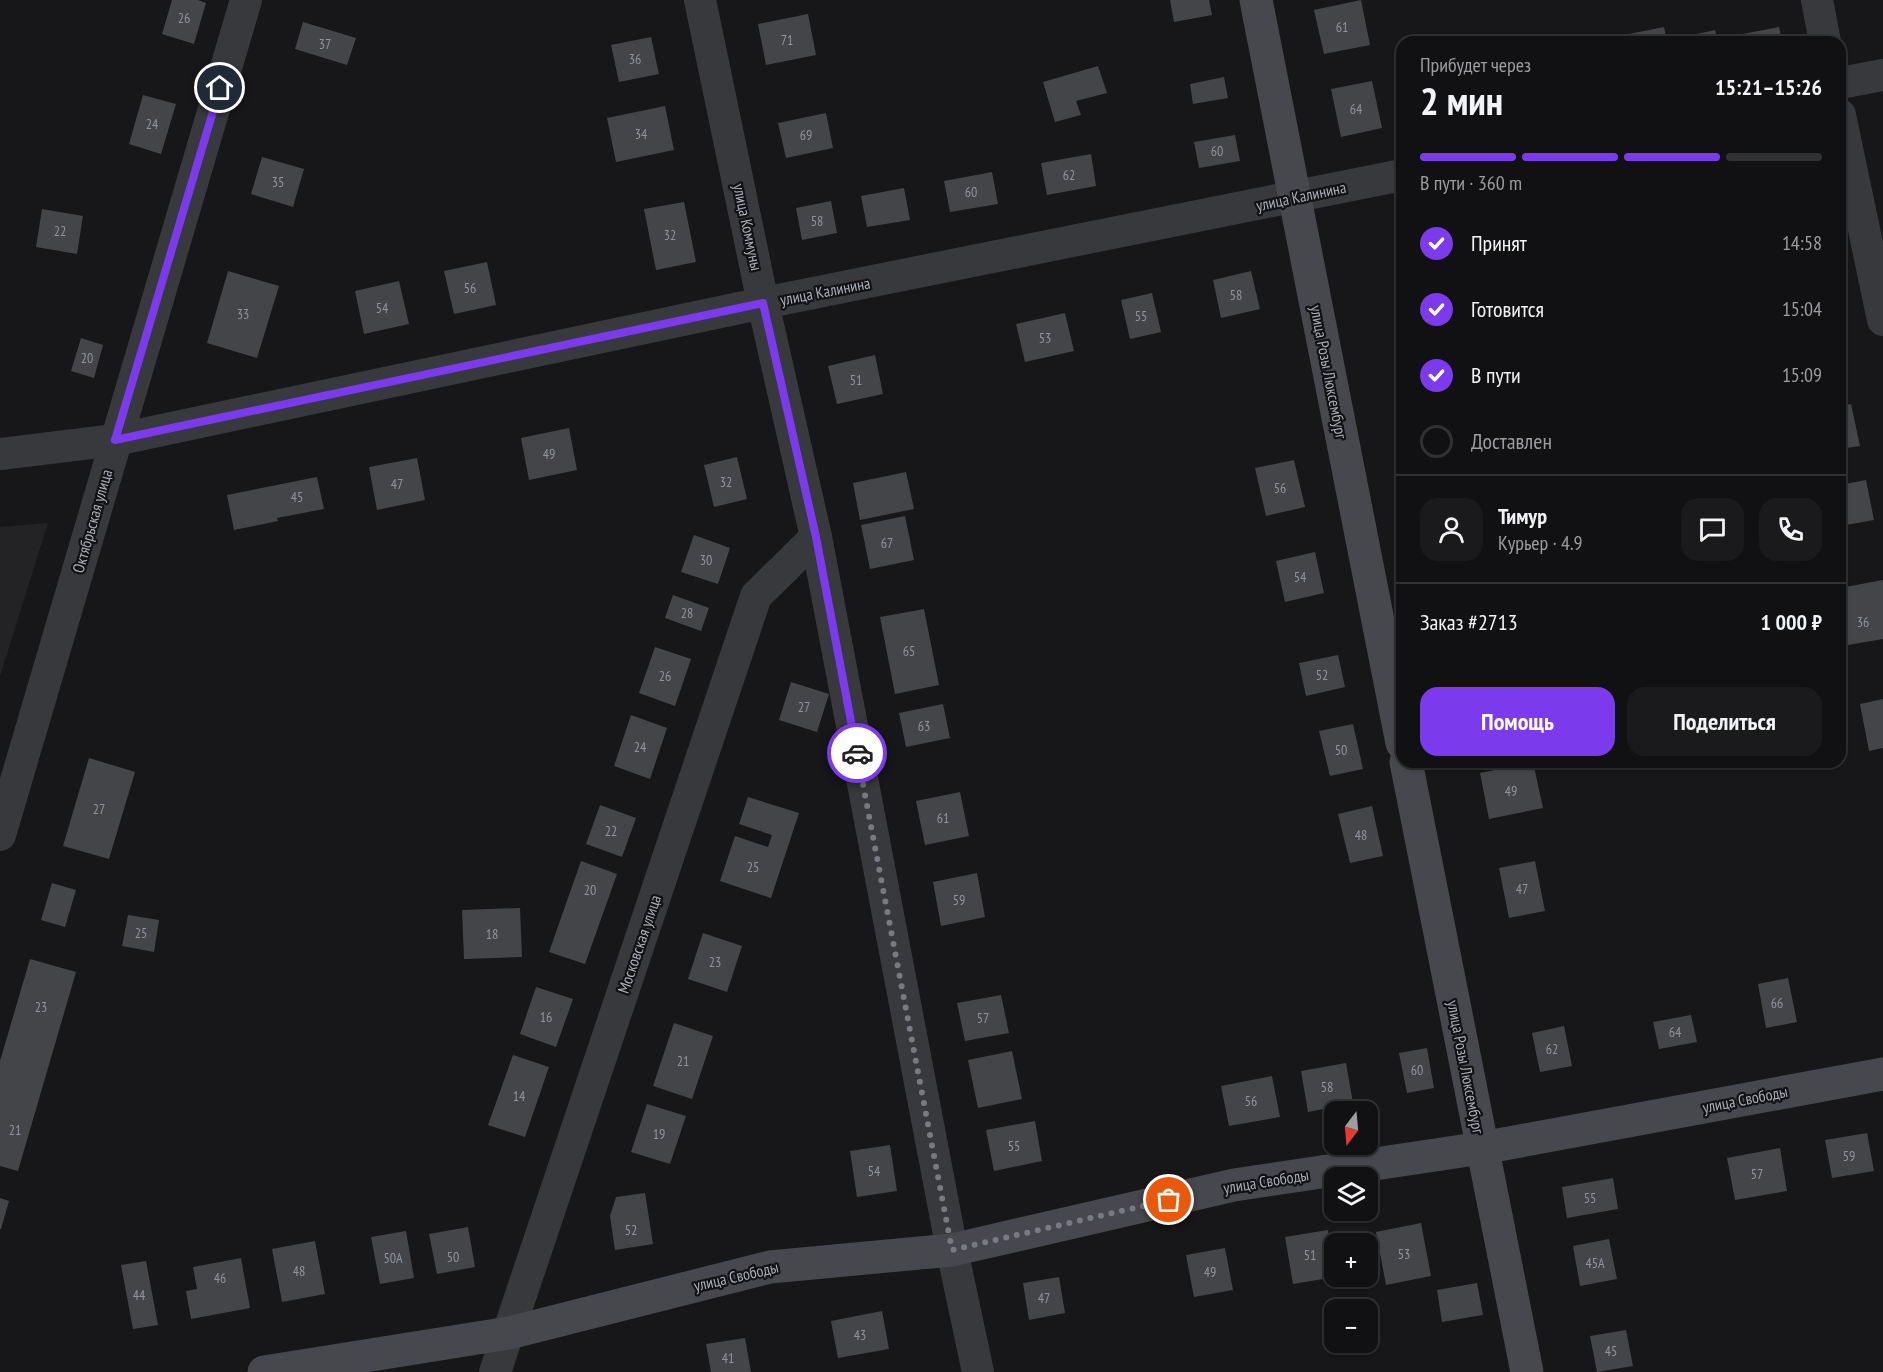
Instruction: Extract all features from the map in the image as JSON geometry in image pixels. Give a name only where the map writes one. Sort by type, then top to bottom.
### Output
[{"type":"street","name":"Октябрьская улица","points":[[0,835],[246,0]]},
{"type":"street","name":"улица Коммуны","points":[[700,0],[763,303],[816,537],[952,1250],[978,1372]]},
{"type":"street","name":"улица Розы Люксембург","points":[[1256,0],[1396,712]]},
{"type":"street","points":[[1817,0],[1825,36]]},
{"type":"street","points":[[1846,82],[1883,75]]},
{"type":"street","points":[[1846,144],[1883,320]]},
{"type":"street","name":"улица Калинина","points":[[0,454],[115,440],[763,303],[1396,176]]},
{"type":"street","name":"Московская улица","points":[[495,1372],[756,596],[816,537]]},
{"type":"street","name":"улица Розы Люксембург","points":[[1407,768],[1527,1372]]},
{"type":"street","name":"улица Свободы","points":[[264,1372],[509,1333],[770,1266],[952,1250],[1234,1185],[1482,1148],[1883,1074]]},
{"type":"shaded area","points":[[48,523],[0,676],[0,527]]},
{"type":"building","points":[[172,0],[198,0],[206,3],[194,44],[162,34]]},
{"type":"building","points":[[1170,0],[1209,0],[1212,15],[1174,22]]},
{"type":"building","points":[[1361,0],[1370,45],[1324,54],[1314,10]]},
{"type":"building","points":[[808,14],[816,55],[766,65],[758,24]]},
{"type":"building","points":[[303,22],[356,38],[347,65],[295,49]]},
{"type":"building","points":[[1664,27],[1666,36],[1619,36]]},
{"type":"building","points":[[1779,27],[1781,36],[1732,36]]},
{"type":"building","points":[[1715,30],[1716,36],[1698,36],[1697,34]]},
{"type":"building","points":[[651,37],[659,74],[619,82],[611,45]]},
{"type":"building","points":[[1098,66],[1107,93],[1076,101],[1081,115],[1055,122],[1043,82]]},
{"type":"building","points":[[1224,77],[1228,98],[1193,104],[1190,84]]},
{"type":"building","points":[[1372,81],[1382,128],[1341,137],[1331,89]]},
{"type":"building","points":[[143,95],[176,104],[161,154],[129,144]]},
{"type":"building","points":[[665,106],[674,150],[616,162],[607,118]]},
{"type":"building","points":[[826,113],[833,148],[786,158],[778,123]]},
{"type":"building","points":[[1235,135],[1240,161],[1199,168],[1194,142]]},
{"type":"building","points":[[1091,154],[1096,186],[1047,195],[1041,163]]},
{"type":"building","points":[[262,157],[304,169],[293,207],[251,194]]},
{"type":"building","points":[[992,172],[998,204],[950,212],[944,181]]},
{"type":"building","points":[[904,188],[910,220],[867,227],[861,196]]},
{"type":"building","points":[[831,201],[837,233],[802,240],[796,208]]},
{"type":"building","points":[[684,202],[696,262],[656,270],[644,209]]},
{"type":"building","points":[[42,209],[83,216],[77,254],[36,247]]},
{"type":"building","points":[[487,262],[496,305],[454,314],[444,271]]},
{"type":"building","points":[[228,271],[279,286],[257,358],[207,343]]},
{"type":"building","points":[[1251,271],[1260,309],[1221,318],[1213,280]]},
{"type":"building","points":[[399,281],[409,324],[364,334],[355,291]]},
{"type":"building","points":[[1152,293],[1161,332],[1130,339],[1121,300]]},
{"type":"building","points":[[1065,313],[1074,351],[1025,362],[1016,324]]},
{"type":"building","points":[[81,338],[103,345],[94,378],[71,371]]},
{"type":"building","points":[[875,355],[883,394],[837,404],[828,366]]},
{"type":"building","points":[[1851,404],[1860,446],[1846,448],[1846,405]]},
{"type":"building","points":[[569,428],[577,470],[529,480],[521,438]]},
{"type":"building","points":[[737,457],[747,499],[714,507],[704,465]]},
{"type":"building","points":[[417,458],[425,500],[377,510],[369,467]]},
{"type":"building","points":[[1294,460],[1305,507],[1266,516],[1255,468]]},
{"type":"building","points":[[906,472],[914,509],[860,520],[853,483]]},
{"type":"building","points":[[317,477],[324,509],[277,518],[278,521],[234,530],[227,495]]},
{"type":"building","points":[[1866,480],[1874,520],[1846,525],[1846,484]]},
{"type":"building","points":[[905,516],[914,560],[870,569],[861,525]]},
{"type":"building","points":[[694,535],[730,548],[718,584],[681,572]]},
{"type":"building","points":[[1315,552],[1324,593],[1285,602],[1276,561]]},
{"type":"building","points":[[1883,580],[1883,639],[1848,645],[1846,587]]},
{"type":"building","points":[[673,595],[709,608],[701,631],[665,618]]},
{"type":"building","points":[[924,609],[939,685],[895,694],[880,617]]},
{"type":"building","points":[[655,647],[691,659],[675,706],[639,693]]},
{"type":"building","points":[[1338,655],[1345,687],[1306,696],[1299,663]]},
{"type":"building","points":[[791,682],[829,694],[817,732],[779,720]]},
{"type":"building","points":[[1883,699],[1883,748],[1869,751],[1860,704]]},
{"type":"building","points":[[943,704],[950,738],[906,747],[899,713]]},
{"type":"building","points":[[631,715],[667,728],[650,779],[614,766]]},
{"type":"building","points":[[1353,724],[1363,769],[1330,776],[1319,731]]},
{"type":"building","points":[[89,758],[135,772],[109,859],[63,846]]},
{"type":"building","points":[[1504,768],[1534,768],[1543,808],[1489,819],[1480,773]]},
{"type":"building","points":[[960,792],[969,836],[925,845],[916,801]]},
{"type":"building","points":[[748,797],[799,813],[771,898],[720,881],[735,836],[768,847],[772,835],[739,824]]},
{"type":"building","points":[[600,805],[636,818],[622,857],[586,844]]},
{"type":"building","points":[[1372,806],[1383,856],[1350,863],[1338,814]]},
{"type":"building","points":[[581,861],[617,874],[585,964],[549,952]]},
{"type":"building","points":[[1535,861],[1545,911],[1509,918],[1499,868]]},
{"type":"building","points":[[977,873],[985,917],[941,926],[933,882]]},
{"type":"building","points":[[52,883],[76,890],[65,927],[41,920]]},
{"type":"building","points":[[520,908],[522,957],[464,959],[462,910]]},
{"type":"building","points":[[128,915],[159,920],[154,952],[122,946]]},
{"type":"building","points":[[703,933],[742,946],[727,992],[688,979]]},
{"type":"building","points":[[30,959],[76,972],[18,1171],[0,1166],[0,1061]]},
{"type":"building","points":[[1788,978],[1797,1022],[1766,1028],[1758,984]]},
{"type":"building","points":[[536,987],[573,999],[556,1047],[520,1034]]},
{"type":"building","points":[[1001,995],[1009,1033],[965,1041],[957,1003]]},
{"type":"building","points":[[1691,1015],[1697,1042],[1659,1049],[1653,1022]]},
{"type":"building","points":[[674,1023],[713,1036],[692,1099],[653,1086]]},
{"type":"building","points":[[1564,1026],[1572,1066],[1540,1072],[1532,1033]]},
{"type":"building","points":[[1427,1048],[1434,1088],[1407,1093],[1399,1053]]},
{"type":"building","points":[[1012,1051],[1022,1099],[978,1108],[968,1060]]},
{"type":"building","points":[[513,1055],[549,1067],[525,1137],[488,1125]]},
{"type":"building","points":[[1346,1063],[1353,1101],[1324,1101],[1324,1109],[1308,1112],[1301,1071]]},
{"type":"building","points":[[1272,1076],[1280,1117],[1229,1126],[1221,1086]]},
{"type":"building","points":[[647,1104],[686,1116],[670,1164],[631,1152]]},
{"type":"building","points":[[1035,1121],[1042,1161],[994,1171],[986,1130]]},
{"type":"building","points":[[1867,1133],[1874,1171],[1832,1178],[1825,1140]]},
{"type":"building","points":[[890,1145],[897,1191],[857,1197],[850,1151]]},
{"type":"building","points":[[1780,1148],[1787,1191],[1735,1200],[1727,1158]]},
{"type":"building","points":[[1613,1178],[1618,1209],[1567,1218],[1562,1187]]},
{"type":"building","points":[[645,1193],[653,1244],[615,1250],[610,1216],[616,1197]]},
{"type":"building","points":[[0,1198],[9,1201],[1,1229],[0,1229]]},
{"type":"building","points":[[1421,1223],[1431,1276],[1386,1285],[1376,1232]]},
{"type":"building","points":[[468,1227],[475,1267],[437,1274],[429,1234]]},
{"type":"building","points":[[1328,1230],[1328,1233],[1324,1233],[1324,1279],[1293,1284],[1285,1237]]},
{"type":"building","points":[[406,1231],[414,1278],[380,1284],[371,1237]]},
{"type":"building","points":[[1609,1239],[1617,1279],[1580,1286],[1573,1246]]},
{"type":"building","points":[[315,1241],[325,1294],[282,1302],[272,1249]]},
{"type":"building","points":[[1225,1248],[1233,1290],[1194,1297],[1186,1255]]},
{"type":"building","points":[[241,1258],[250,1308],[191,1319],[186,1291],[197,1289],[193,1267]]},
{"type":"building","points":[[146,1261],[158,1325],[133,1329],[121,1265]]},
{"type":"building","points":[[1059,1277],[1065,1313],[1029,1320],[1023,1283]]},
{"type":"building","points":[[1477,1283],[1483,1315],[1442,1322],[1437,1290]]},
{"type":"building","points":[[882,1311],[889,1349],[838,1358],[831,1321]]},
{"type":"building","points":[[1626,1330],[1633,1366],[1597,1372],[1590,1336]]},
{"type":"building","points":[[745,1338],[751,1372],[711,1372],[706,1344]]},
{"type":"way so far","points":[[857,753],[952,1250],[1169,1200]]},
{"type":"route","points":[[220,88],[115,440],[763,303],[816,537],[857,753]]}]
